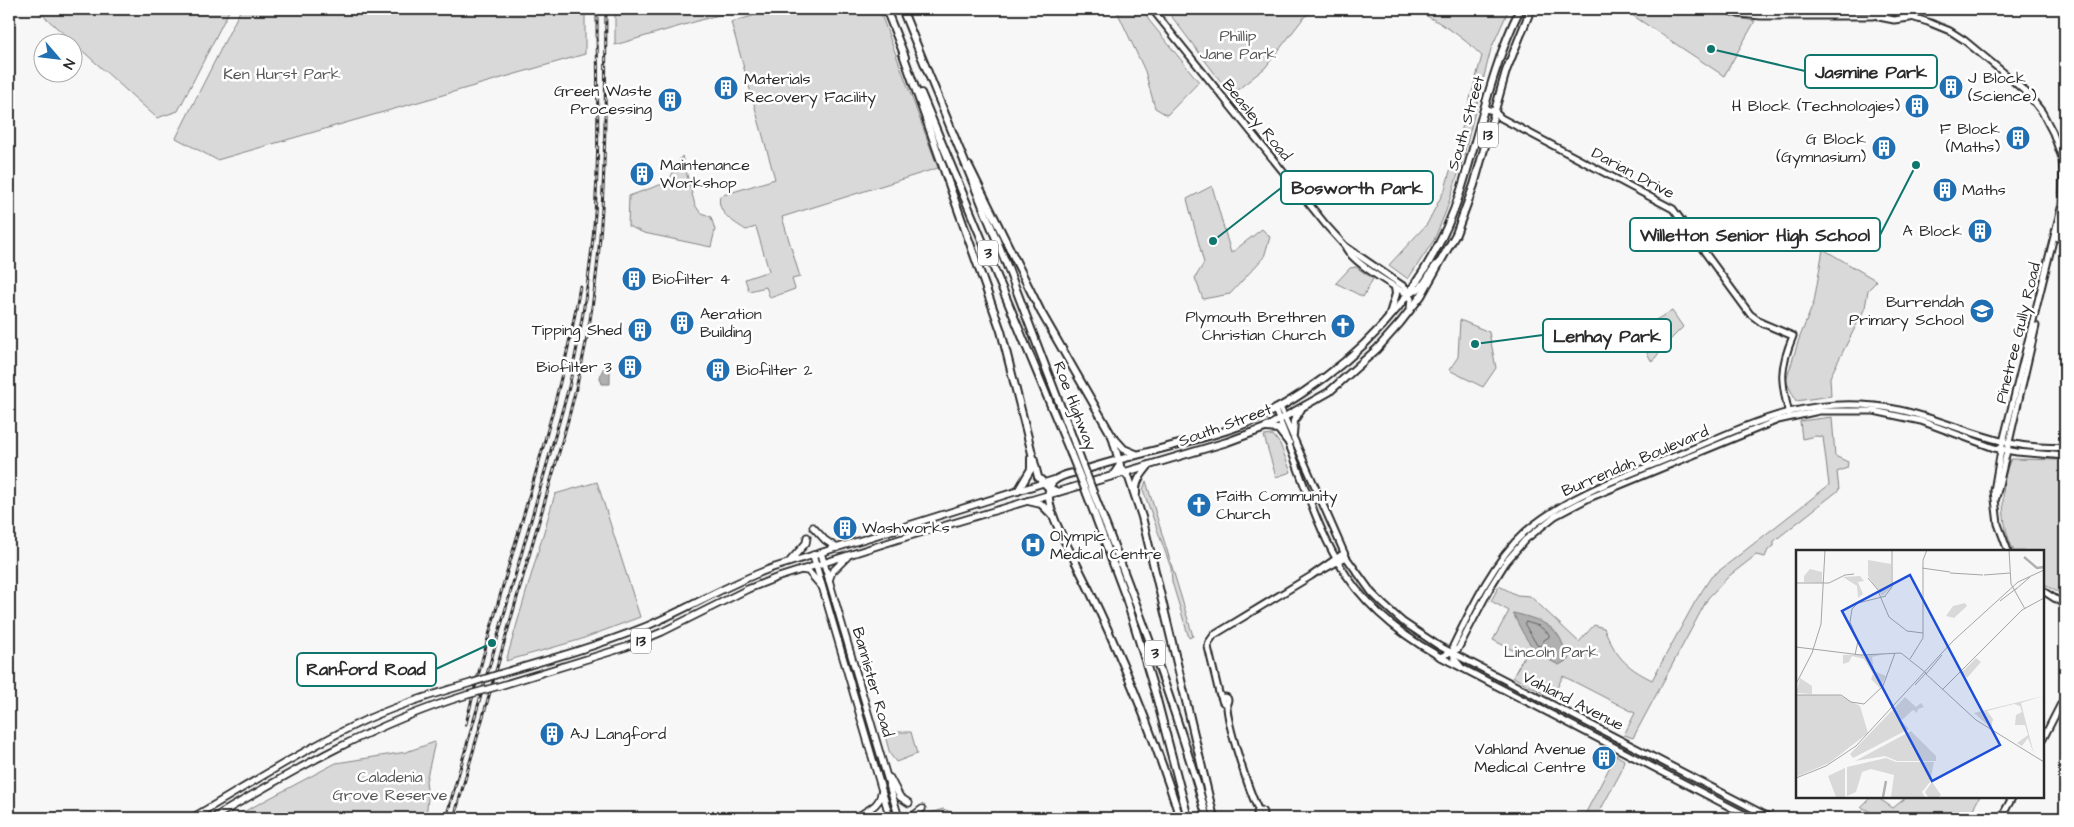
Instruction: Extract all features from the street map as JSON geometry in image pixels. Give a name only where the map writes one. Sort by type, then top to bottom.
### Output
[{"type":"highway","name":"Roe Highway","points":[[886,9],[903,54],[1075,453]]},
{"type":"highway","name":"Roe Highway","points":[[902,9],[1006,263],[1090,493],[1157,660],[1182,734],[1206,818]]},
{"type":"highway","name":"South Street","points":[[1049,492],[1058,492],[1111,476],[1136,454],[1229,430],[1277,409],[1324,379],[1367,344],[1385,325],[1427,267],[1453,214],[1498,60],[1520,9]]},
{"type":"highway","name":"South Street","points":[[1056,479],[1108,462],[1121,466],[1150,464],[1227,442],[1265,428],[1329,392],[1376,350],[1410,311],[1443,260],[1456,234],[1469,201],[1513,51],[1531,9]]},
{"type":"highway","points":[[903,54],[1001,331],[1038,477],[1049,492],[1055,519],[1101,614],[1132,686],[1161,760],[1180,818]]},
{"type":"highway","points":[[947,122],[1041,312],[1112,436],[1124,449],[1136,454]]},
{"type":"highway","points":[[1385,325],[1394,303],[1395,287]]},
{"type":"highway","points":[[1293,434],[1294,421],[1302,408]]},
{"type":"highway","points":[[1265,428],[1278,430],[1289,443]]},
{"type":"highway","points":[[1112,436],[1121,466],[1137,499]]},
{"type":"highway","points":[[1018,491],[1031,469],[1030,450]]},
{"type":"highway","points":[[1150,464],[1139,477],[1136,486],[1137,499],[1214,818]]},
{"type":"highway","points":[[1049,492],[1056,479]]},
{"type":"highway","name":"Roe Highway","points":[[1090,493],[1126,598],[1156,696],[1188,818]]},
{"type":"highway","points":[[1028,502],[1041,504],[1055,519]]},
{"type":"main road","name":"Beasley Road","points":[[1152,9],[1242,122],[1345,246],[1350,255],[1395,287],[1409,294]]},
{"type":"main road","name":"Pinetree Gully Road","points":[[1723,9],[1739,14],[1761,16],[1872,16],[1895,12],[1932,23],[1958,36],[2004,73],[2035,103],[2049,123],[2059,148],[2064,175],[2060,211],[2006,444]]},
{"type":"main road","points":[[1484,111],[1493,114]]},
{"type":"main road","name":"Darian Drive","points":[[1493,114],[1674,209],[1750,314],[1762,323],[1793,336],[1786,354],[1782,375],[1783,390],[1789,414]]},
{"type":"main road","points":[[2059,148],[2065,145]]},
{"type":"main road","name":"Pinetree Gully Road","points":[[2008,550],[1998,524],[1994,491],[2065,208]]},
{"type":"main road","name":"Beasley Road","points":[[1345,246],[1406,288],[1409,294]]},
{"type":"main road","points":[[1410,311],[1411,299],[1409,294],[1418,291],[1432,270],[1443,260]]},
{"type":"main road","name":"Burrendah Boulevard","points":[[1452,653],[1458,649],[1490,586],[1506,562],[1525,540],[1555,516],[1589,498],[1789,414],[1833,405],[1875,406],[1923,416],[2006,444],[2048,448],[2065,447]]},
{"type":"main road","name":"Vahland Avenue","points":[[1277,409],[1293,434],[1345,555],[1372,593],[1389,610],[1416,632],[1452,653],[1770,818]]},
{"type":"main road","name":"Burrendah Boulevard","points":[[1789,414],[1830,410],[1874,411],[1921,421],[1981,444],[2004,450],[2065,456]]},
{"type":"main road","name":"Vahland Avenue","points":[[1282,419],[1289,443],[1337,560],[1367,601],[1380,614],[1409,638],[1440,657],[1751,818]]},
{"type":"main road","name":"South Street","points":[[813,555],[1056,479]]},
{"type":"main road","name":"13","points":[[213,818],[365,733],[402,717],[634,643],[662,632],[748,589],[799,570],[1028,502],[1049,492]]},
{"type":"main road","points":[[813,527],[825,540],[836,548]]},
{"type":"main road","points":[[789,562],[806,543],[807,536]]},
{"type":"main road","name":"Bannister Road","points":[[821,553],[899,818]]},
{"type":"main road","name":"13","points":[[192,818],[317,745],[359,723],[399,706],[614,639],[664,618],[739,581],[813,555]]},
{"type":"main road","name":"Bannister Road","points":[[813,555],[890,818]]},
{"type":"main road","points":[[829,580],[834,569],[849,555]]},
{"type":"main road","points":[[1259,815],[1251,796],[1224,700],[1219,693],[1208,647],[1209,642],[1214,635],[1345,555]]},
{"type":"main road","points":[[799,570],[808,571],[824,590]]},
{"type":"main road","points":[[2044,592],[2065,605]]},
{"type":"main road","points":[[1440,657],[1452,653],[1456,662],[1462,668]]},
{"type":"main road","points":[[2044,736],[2065,696]]},
{"type":"main road","points":[[886,776],[890,778],[900,798],[909,802]]},
{"type":"main road","points":[[860,815],[878,802],[881,796],[881,789]]},
{"type":"main road","points":[[2001,818],[2012,797]]},
{"type":"main road","points":[[910,818],[922,809]]},
{"type":"green space","points":[[36,9],[230,9],[178,111],[157,118],[82,50],[82,32],[62,32]]},
{"type":"green space","name":"Ken Hurst Park","points":[[241,9],[585,9],[585,54],[217,160],[176,138]]},
{"type":"green space","points":[[615,9],[739,9],[615,45]]},
{"type":"green space","points":[[778,9],[879,9],[938,168],[782,217],[800,277],[792,279],[795,289],[770,298],[766,287],[749,291],[745,279],[769,271],[756,227],[746,230],[736,224],[723,212],[719,202],[720,196],[775,179],[731,22]]},
{"type":"green space","points":[[1116,9],[1145,9],[1148,19],[1199,82],[1167,115],[1155,108],[1145,71]]},
{"type":"green space","name":"Phillip Jane Park","points":[[1166,9],[1321,9],[1305,16],[1265,68],[1231,95]]},
{"type":"green space","points":[[1411,9],[1509,9],[1491,49],[1463,159],[1446,211],[1434,240],[1408,279],[1389,265],[1427,224],[1445,189],[1482,56],[1449,29]]},
{"type":"green space","points":[[1623,9],[1710,9],[1755,21],[1724,76]]},
{"type":"green space","points":[[682,156],[695,205],[700,212],[711,217],[715,230],[711,247],[644,233],[628,226],[629,196],[668,182]]},
{"type":"green space","points":[[1212,186],[1231,253],[1262,229],[1270,237],[1264,257],[1230,294],[1203,299],[1195,278],[1204,263],[1187,199]]},
{"type":"green space","points":[[1823,249],[1877,281],[1868,290],[1865,308],[1830,377],[1831,396],[1796,401],[1786,381],[1799,339],[1814,302]]},
{"type":"green space","points":[[1356,267],[1373,279],[1363,297],[1336,283],[1350,268]]},
{"type":"green space","points":[[1672,311],[1683,327],[1665,345],[1652,362],[1640,340],[1639,329]]},
{"type":"green space","points":[[1460,320],[1489,332],[1496,368],[1483,387],[1449,370],[1458,357]]},
{"type":"green space","name":"Lincoln Park","points":[[1832,417],[1835,456],[1848,462],[1847,468],[1837,472],[1839,490],[1774,541],[1774,546],[1768,550],[1765,557],[1756,555],[1729,576],[1708,598],[1633,738],[1624,735],[1635,713],[1563,676],[1552,698],[1513,677],[1524,656],[1493,640],[1509,611],[1491,601],[1499,586],[1517,595],[1530,596],[1579,642],[1594,625],[1604,628],[1622,659],[1634,670],[1652,680],[1711,577],[1829,485],[1823,437],[1816,436],[1802,439],[1800,421]]},
{"type":"green space","points":[[1273,435],[1280,444],[1291,472],[1276,477],[1264,436]]},
{"type":"green space","points":[[2011,459],[2065,460],[2065,596],[2044,585],[2044,550],[2014,550],[2006,530],[2004,518],[2003,492],[2007,469]]},
{"type":"green space","points":[[1146,481],[1193,636],[1189,638],[1172,582],[1171,568],[1143,490]]},
{"type":"green space","points":[[597,482],[640,617],[579,640],[506,661],[555,494]]},
{"type":"green space","points":[[884,732],[911,732],[917,754],[896,762],[890,754]]},
{"type":"green space","name":"Caladenia Grove Reserve","points":[[435,742],[426,781],[428,798],[426,818],[232,818],[336,763],[406,752]]},
{"type":"green space","points":[[1616,755],[1624,760],[1621,772],[1596,818],[1583,818]]},
{"type":"green space","points":[[1871,797],[1876,797],[1893,808],[1907,797],[1979,797],[1968,818],[1868,818],[1871,812],[1861,807]]},
{"type":"green space","points":[[943,809],[951,812],[952,818],[920,818],[927,814]]},
{"type":"water","points":[[610,364],[610,384],[602,384],[600,378],[602,371]]},
{"type":"water","points":[[1513,613],[1534,619],[1553,629],[1561,640],[1569,659],[1559,665],[1542,655],[1530,644]]},
{"type":"railway","points":[[446,818],[569,387],[579,338],[589,272],[596,194],[598,132],[597,9]]},
{"type":"railway","points":[[454,818],[565,430],[585,348],[600,243],[604,165],[606,9]]},
{"type":"railway","points":[[466,724],[495,614],[542,451],[569,342],[580,286]]},
{"type":"place","name":"Jasmine Park","points":[[1711,49]]},
{"type":"place","name":"J Block (Science)","points":[[1951,87]]},
{"type":"place","name":"Materials Recovery Facility","points":[[726,88]]},
{"type":"place","name":"Green Waste Processing","points":[[670,100]]},
{"type":"place","name":"H Block (Technologies)","points":[[1917,106]]},
{"type":"place","name":"F Block (Maths)","points":[[2018,138]]},
{"type":"place","name":"G Block (Gymnasium)","points":[[1884,148]]},
{"type":"place","name":"Willetton Senior High School","points":[[1916,165]]},
{"type":"place","name":"Maintenance Workshop","points":[[642,174]]},
{"type":"place","name":"Maths","points":[[1945,190]]},
{"type":"place","name":"A Block","points":[[1980,231]]},
{"type":"place","name":"Bosworth Park","points":[[1213,241]]},
{"type":"place","name":"Biofilter 4","points":[[634,279]]},
{"type":"place","name":"Burrendah Primary School","points":[[1982,311]]},
{"type":"place","name":"Aeration Building","points":[[682,323]]},
{"type":"place","name":"Plymouth Brethren Christian Church","points":[[1343,326]]},
{"type":"place","name":"Tipping Shed","points":[[640,330]]},
{"type":"place","name":"Lenhay Park","points":[[1475,344]]},
{"type":"place","name":"Biofilter 3","points":[[630,367]]},
{"type":"place","name":"Biofilter 2","points":[[718,370]]},
{"type":"place","name":"Faith Community Church","points":[[1199,505]]},
{"type":"place","name":"Washworks","points":[[845,528]]},
{"type":"place","name":"Olympic Medical Centre","points":[[1033,545]]},
{"type":"place","name":"Ranford Road","points":[[492,643]]},
{"type":"place","name":"AJ Langford","points":[[552,734]]},
{"type":"place","name":"Vahland Avenue Medical Centre","points":[[1604,758]]}]
